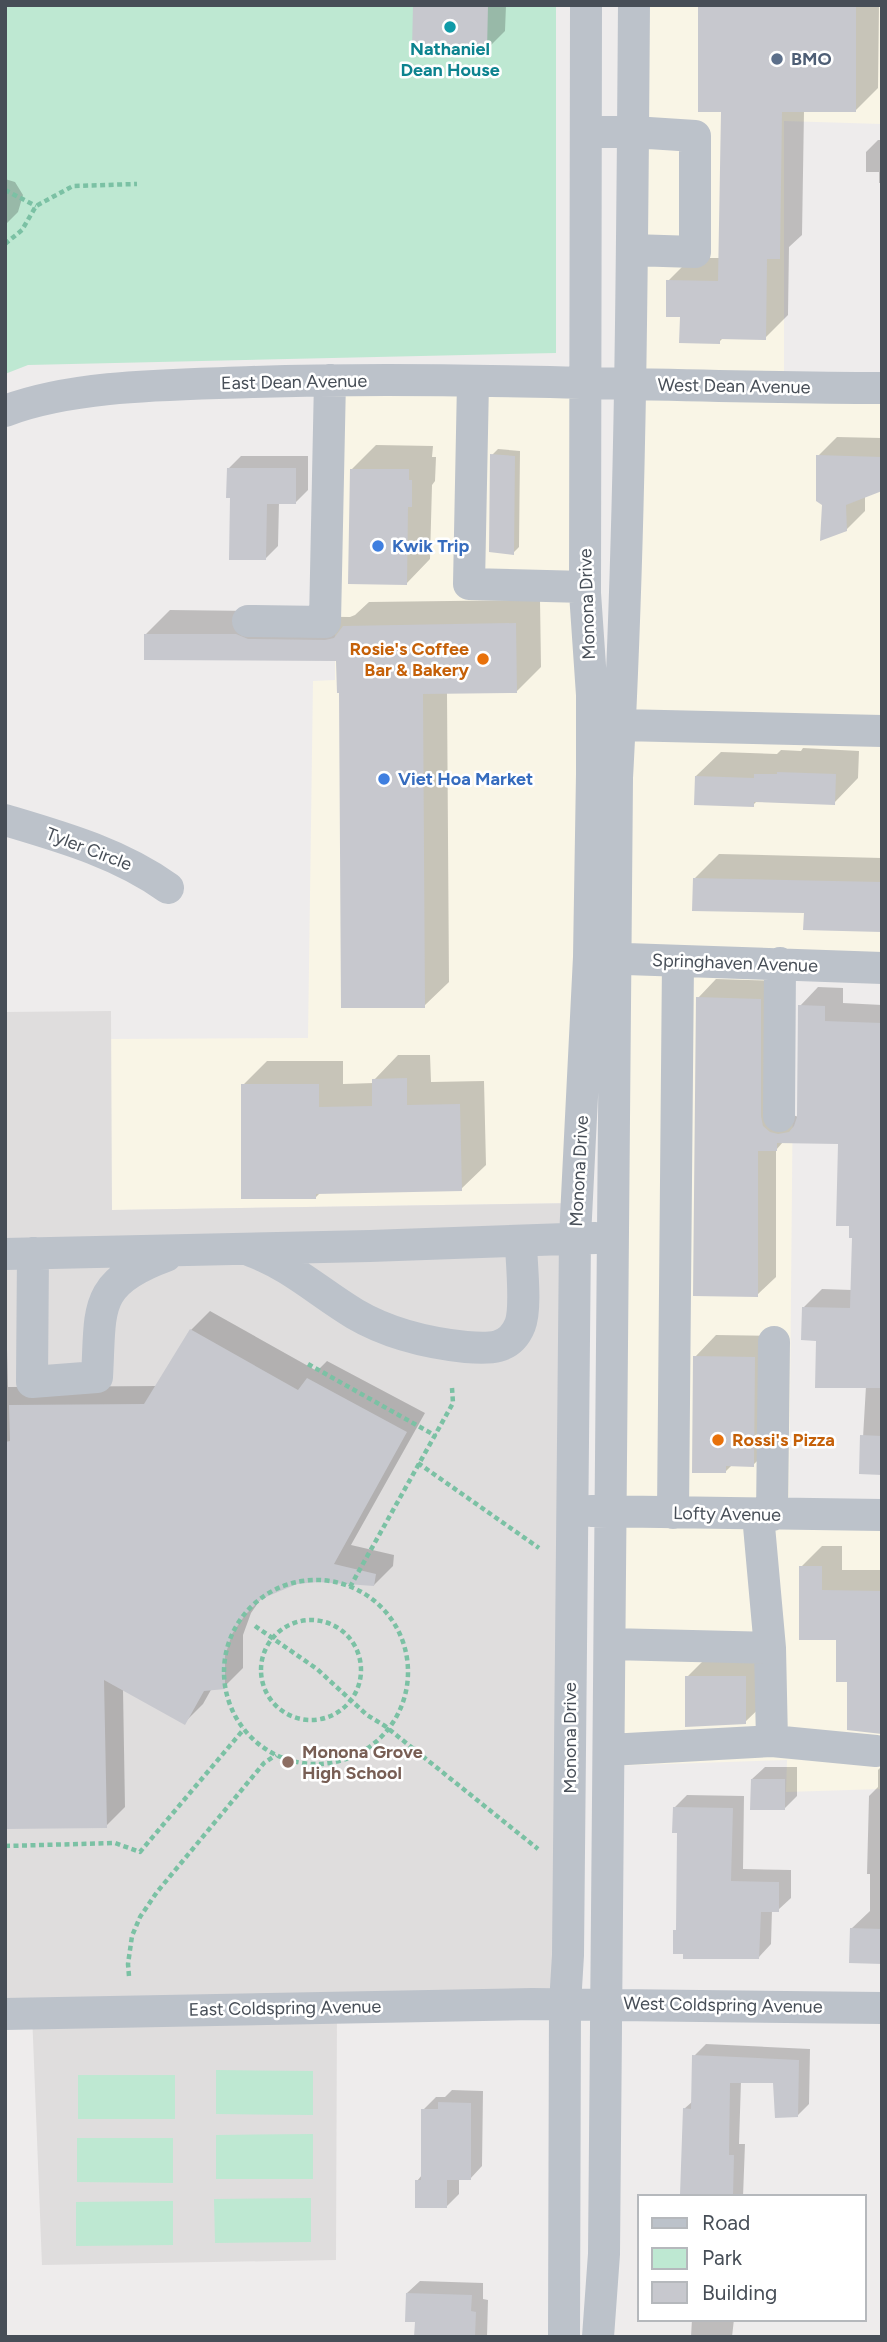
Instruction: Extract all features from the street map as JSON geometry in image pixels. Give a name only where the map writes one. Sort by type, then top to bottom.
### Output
[{"type":"street","name":"Monona Drive","points":[[586,5],[585,587],[592,695],[614,1238],[604,2254],[598,2337]]},
{"type":"street","name":"Monona Drive","points":[[564,2337],[565,2004],[568,1955],[575,1237],[603,958],[620,725],[631,385],[634,5]]},
{"type":"street","points":[[586,132],[695,136],[695,252],[632,250]]},
{"type":"street","points":[[248,621],[325,622],[330,380]]},
{"type":"street","name":"East Dean Avenue","points":[[5,411],[48,399],[171,385],[330,380],[585,384]]},
{"type":"street","points":[[473,382],[469,584],[585,587]]},
{"type":"street","name":"West Dean Avenue","points":[[585,384],[882,388]]},
{"type":"street","points":[[620,725],[882,731]]},
{"type":"street","name":"Tyler Circle","points":[[5,820],[70,840],[122,860],[168,888]]},
{"type":"street","name":"Springhaven Avenue","points":[[603,958],[882,968]]},
{"type":"street","points":[[673,1513],[688,1167],[678,961]]},
{"type":"street","points":[[779,1116],[780,963]]},
{"type":"street","points":[[184,1250],[142,1265],[120,1279],[108,1294],[100,1310],[97,1377],[32,1382],[19,1254],[614,1238]]},
{"type":"street","points":[[243,1248],[265,1256],[298,1274],[348,1310],[381,1328],[441,1345],[478,1348],[504,1346],[520,1325],[521,1241]]},
{"type":"street","points":[[772,1741],[765,1515],[774,1342]]},
{"type":"street","name":"Lofty Avenue","points":[[573,1510],[882,1515]]},
{"type":"street","points":[[610,1644],[770,1648]]},
{"type":"street","points":[[609,1750],[772,1741],[876,1751]]},
{"type":"street","name":"West Coldspring Avenue","points":[[565,2004],[882,2008]]},
{"type":"street","name":"East Coldspring Avenue","points":[[5,2014],[565,2004]]},
{"type":"path","points":[[5,244],[22,230],[36,206],[73,186],[137,184]]},
{"type":"path","points":[[5,190],[36,206]]},
{"type":"path","points":[[308,1364],[436,1436]]},
{"type":"path","points":[[350,1587],[453,1404],[452,1388]]},
{"type":"path","points":[[418,1463],[539,1548]]},
{"type":"path","points":[[322,1580],[350,1587],[371,1599],[399,1632],[407,1660],[406,1689],[396,1717],[388,1729],[370,1746],[348,1758],[324,1763],[299,1762],[276,1755],[262,1746],[244,1729],[233,1713],[223,1676],[230,1638],[251,1606],[266,1594],[302,1581],[322,1580]]},
{"type":"path","points":[[301,1620],[318,1620],[335,1625],[348,1636],[358,1651],[361,1668],[359,1685],[351,1700],[340,1711],[317,1719],[293,1717],[279,1710],[268,1698],[262,1683],[260,1667],[263,1651],[285,1626],[301,1620]]},
{"type":"path","points":[[255,1626],[317,1669],[351,1700],[538,1849]]},
{"type":"path","points":[[5,1846],[115,1843],[140,1852],[244,1729]]},
{"type":"path","points":[[129,1976],[132,1936],[141,1917],[158,1892],[264,1763],[276,1755]]},
{"type":"shaded area","points":[[634,5],[882,5],[882,124],[784,121],[784,387],[882,388],[882,968],[794,964],[789,1514],[882,1515],[882,1789],[786,1792],[787,1760],[609,1766]]},
{"type":"shaded area","points":[[335,380],[585,384],[578,1203],[111,1210],[110,1039],[308,1038],[313,681],[335,680]]},
{"type":"shaded area","name":"Monona Grove High School","points":[[111,1011],[112,1210],[578,1203],[565,2004],[337,2007],[336,2260],[42,2265],[32,2013],[5,2014],[5,1012]]},
{"type":"green space","points":[[5,5],[556,5],[556,353],[28,365],[5,374]]},
{"type":"green space","points":[[216,2070],[313,2071],[313,2115],[216,2114]]},
{"type":"green space","points":[[78,2075],[175,2075],[175,2119],[78,2119]]},
{"type":"green space","points":[[313,2134],[313,2179],[216,2179],[216,2135]]},
{"type":"green space","points":[[77,2138],[173,2138],[173,2183],[77,2182]]},
{"type":"green space","points":[[311,2198],[311,2242],[215,2243],[214,2199]]},
{"type":"green space","points":[[173,2201],[173,2245],[76,2246],[76,2202]]},
{"type":"building","name":"Nathaniel Dean House","points":[[413,5],[488,5],[487,51],[412,49]]},
{"type":"building","points":[[698,5],[856,5],[856,112],[782,112],[780,259],[767,259],[766,340],[720,339],[720,344],[679,343],[680,317],[666,317],[666,280],[718,281],[721,112],[698,112]]},
{"type":"building","points":[[490,454],[515,456],[514,555],[489,552]]},
{"type":"building","points":[[816,455],[882,457],[882,491],[846,505],[847,531],[820,541],[822,505],[816,501]]},
{"type":"building","points":[[227,468],[296,468],[296,504],[267,504],[266,560],[229,560],[230,498],[226,498]]},
{"type":"building","name":"Kwik Trip","points":[[350,469],[409,469],[409,480],[412,480],[412,507],[408,507],[407,585],[348,584]]},
{"type":"building","points":[[516,623],[517,693],[423,694],[425,1008],[341,1008],[339,693],[336,661],[144,660],[144,634],[236,634],[248,639],[325,640],[334,638],[343,626]]},
{"type":"building","points":[[754,774],[836,774],[835,805],[754,802],[754,807],[694,805],[695,776],[754,778]]},
{"type":"building","points":[[693,878],[882,882],[882,932],[803,930],[804,913],[692,911]]},
{"type":"building","points":[[696,997],[761,999],[761,1116],[763,1126],[778,1134],[789,1132],[797,1117],[798,1005],[825,1006],[825,1021],[882,1023],[882,1388],[815,1388],[816,1341],[801,1340],[802,1307],[850,1308],[852,1238],[849,1238],[849,1226],[836,1226],[838,1144],[777,1143],[777,1151],[758,1151],[758,1297],[693,1296]]},
{"type":"building","points":[[407,1078],[407,1105],[460,1104],[462,1191],[316,1194],[316,1199],[241,1199],[241,1084],[319,1084],[319,1107],[372,1106],[372,1079]]},
{"type":"building","points":[[190,1329],[298,1390],[307,1378],[407,1432],[334,1564],[376,1574],[374,1586],[318,1582],[297,1584],[261,1599],[245,1615],[232,1634],[225,1656],[225,1689],[204,1691],[185,1725],[104,1680],[107,1828],[5,1829],[5,1442],[10,1441],[9,1405],[144,1404]]},
{"type":"building","points":[[693,1356],[755,1357],[754,1467],[726,1466],[726,1473],[692,1473]]},
{"type":"building","points":[[860,1435],[882,1436],[882,1475],[859,1474]]},
{"type":"building","points":[[799,1566],[822,1566],[822,1590],[882,1591],[882,1734],[847,1730],[847,1682],[836,1682],[836,1640],[799,1640]]},
{"type":"building","points":[[685,1676],[746,1676],[746,1724],[685,1727]]},
{"type":"building","points":[[751,1779],[785,1779],[785,1810],[750,1810]]},
{"type":"building","points":[[673,1807],[733,1808],[731,1881],[779,1882],[779,1912],[761,1912],[759,1959],[683,1959],[683,1954],[673,1954],[673,1930],[676,1930],[677,1833],[672,1833]]},
{"type":"building","points":[[850,1928],[882,1929],[882,1964],[849,1963]]},
{"type":"building","points":[[692,2055],[799,2060],[798,2117],[775,2118],[773,2083],[730,2083],[729,2155],[734,2155],[733,2195],[680,2195],[683,2108],[691,2109]]},
{"type":"building","points":[[438,2102],[471,2103],[471,2180],[447,2180],[447,2208],[415,2208],[415,2180],[421,2180],[421,2109],[438,2109]]},
{"type":"building","points":[[406,2293],[472,2295],[471,2311],[476,2312],[475,2337],[414,2337],[415,2322],[405,2322]]},
{"type":"place","name":"Nathaniel Dean House","points":[[450,27]]},
{"type":"place","name":"BMO","points":[[777,59]]},
{"type":"place","name":"Kwik Trip","points":[[378,546]]},
{"type":"place","name":"Rosie's Coffee Bar & Bakery","points":[[483,659]]},
{"type":"place","name":"Viet Hoa Market","points":[[384,779]]},
{"type":"place","name":"Rossi's Pizza","points":[[718,1440]]},
{"type":"place","name":"Monona Grove High School","points":[[288,1762]]}]
